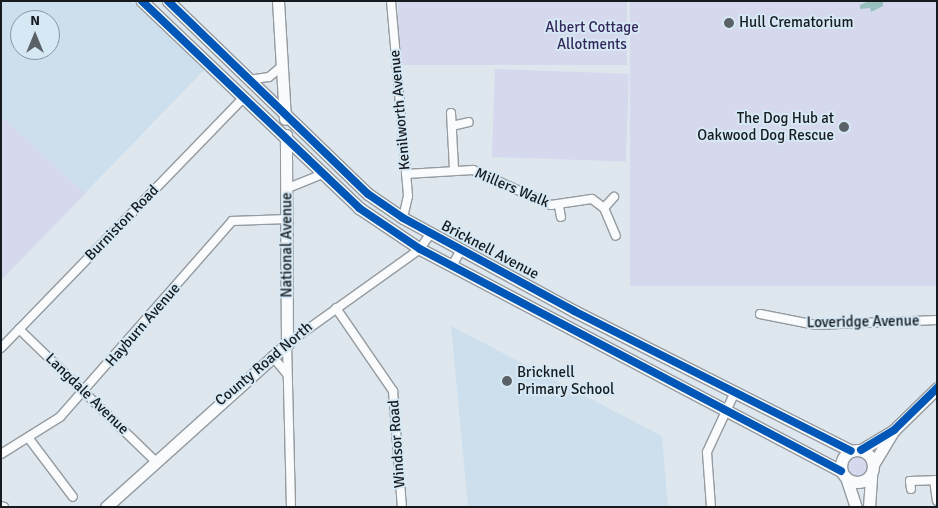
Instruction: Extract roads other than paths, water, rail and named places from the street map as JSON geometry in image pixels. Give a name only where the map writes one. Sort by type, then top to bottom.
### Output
[{"type":"street","points":[[142,1],[243,98],[286,136],[322,174],[359,208],[420,249],[726,409],[855,483],[871,476]]},
{"type":"street","name":"Bricknell Avenue","points":[[168,1],[247,80],[368,194],[403,218],[734,394],[856,451]]},
{"type":"street","name":"National Avenue","points":[[278,1],[288,188],[287,374],[291,507]]},
{"type":"street","name":"Kenilworth Avenue","points":[[391,1],[406,174],[403,218]]},
{"type":"street","points":[[247,80],[269,77],[282,66]]},
{"type":"street","name":"Burniston Road","points":[[1,348],[243,98]]},
{"type":"street","points":[[451,114],[454,169]]},
{"type":"street","points":[[452,126],[469,122]]},
{"type":"street","name":"Millers Walk","points":[[406,174],[454,169],[474,170],[559,206],[579,199],[592,199],[604,208]]},
{"type":"street","points":[[288,188],[322,174]]},
{"type":"street","points":[[359,208],[368,194]]},
{"type":"street","points":[[614,197],[604,208],[616,236]]},
{"type":"street","name":"Millers Walk","points":[[559,206],[560,217]]},
{"type":"street","name":"Hayburn Avenue","points":[[1,454],[30,440],[85,391],[232,221],[288,219]]},
{"type":"street","name":"County Road North","points":[[106,507],[154,460],[272,356],[316,320],[420,249],[430,234]]},
{"type":"street","points":[[452,266],[461,250]]},
{"type":"street","name":"Windsor Road","points":[[336,308],[393,391],[402,507]]},
{"type":"street","name":"Loveridge Avenue","points":[[760,314],[816,325],[937,320]]},
{"type":"street","points":[[578,332],[586,317]]},
{"type":"street","name":"Langdale Avenue","points":[[19,329],[154,460]]},
{"type":"street","points":[[272,356],[287,374]]},
{"type":"street","points":[[870,507],[871,476],[874,463],[894,430],[937,388]]},
{"type":"street","points":[[710,507],[707,452],[734,394]]},
{"type":"street","points":[[856,507],[844,476],[844,456],[894,430]]},
{"type":"street","points":[[30,440],[73,497]]},
{"type":"street","points":[[856,451],[874,463]]},
{"type":"street","points":[[911,489],[910,481],[934,480],[937,501]]},
{"type":"place","name":"Hull Crematorium","points":[[729,23]]},
{"type":"place","name":"The Dog Hub at Oakwood Dog Rescue","points":[[844,127]]},
{"type":"place","name":"Bricknell Primary School","points":[[507,381]]},
{"type":"park label","name":"Albert Cottage Allotments","points":[[592,36]]}]
